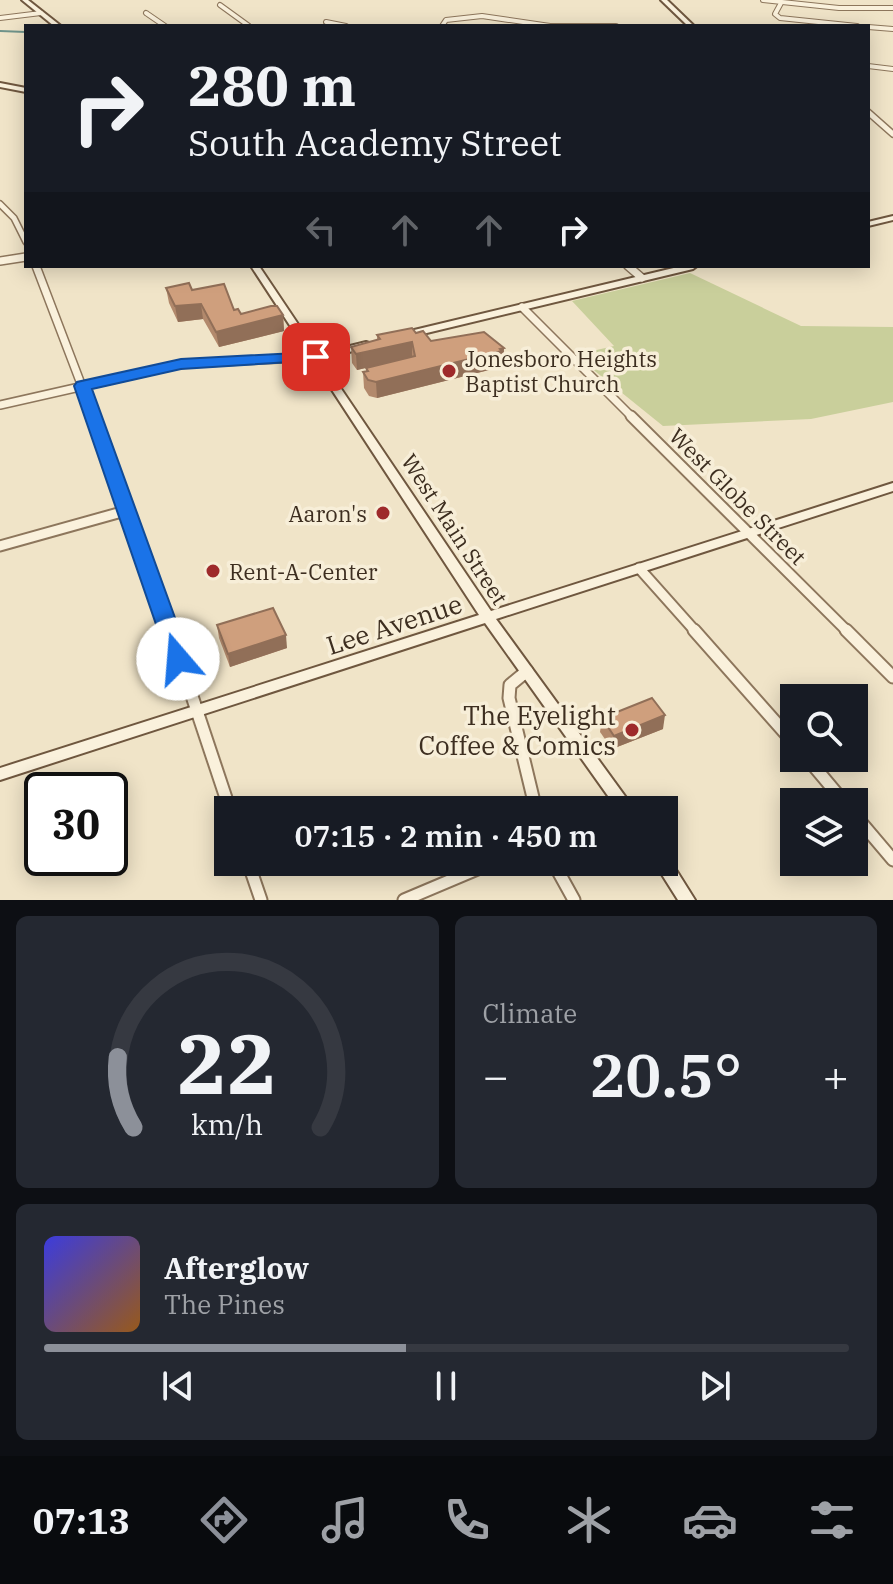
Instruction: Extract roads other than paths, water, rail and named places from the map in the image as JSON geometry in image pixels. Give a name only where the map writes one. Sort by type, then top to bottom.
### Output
[{"type":"street","points":[[25,0],[56,24]]},
{"type":"street","points":[[664,0],[689,24]]},
{"type":"street","points":[[763,0],[839,8],[893,8]]},
{"type":"street","points":[[794,0],[839,8]]},
{"type":"street","points":[[781,3],[775,14],[780,18],[838,24]]},
{"type":"street","points":[[220,5],[246,24]]},
{"type":"street","points":[[146,13],[162,24]]},
{"type":"street","points":[[0,18],[43,14]]},
{"type":"street","points":[[443,24],[446,20],[464,17],[521,19],[534,24]]},
{"type":"street","points":[[326,22],[336,24]]},
{"type":"street","points":[[567,24],[606,24]]},
{"type":"street","points":[[870,27],[893,29]]},
{"type":"street","points":[[870,66],[893,69]]},
{"type":"street","points":[[0,85],[24,90]]},
{"type":"street","points":[[870,114],[893,134]]},
{"type":"street","points":[[0,204],[14,218],[24,238]]},
{"type":"street","points":[[870,224],[893,218]]},
{"type":"street","points":[[0,261],[24,257]]},
{"type":"street","points":[[37,268],[129,510],[225,796]]},
{"type":"street","name":"West Main Street","points":[[256,268],[489,619],[617,796]]},
{"type":"street","points":[[630,268],[642,278]]},
{"type":"street","points":[[399,337],[684,268]]},
{"type":"street","name":"West Globe Street","points":[[522,307],[893,677]]},
{"type":"street","points":[[0,405],[181,364],[316,357],[371,344]]},
{"type":"street","name":"Lee Avenue","points":[[0,774],[893,487]]},
{"type":"street","points":[[0,546],[129,510]]},
{"type":"street","points":[[639,568],[780,727]]},
{"type":"street","points":[[527,671],[510,685],[509,698],[533,796]]},
{"type":"street","points":[[818,772],[831,788]]},
{"type":"street","points":[[868,831],[893,860]]},
{"type":"street","points":[[253,876],[261,900]]},
{"type":"street","points":[[404,900],[461,876]]},
{"type":"street","points":[[561,876],[574,900]]},
{"type":"street","points":[[671,876],[687,900]]},
{"type":"waterway","points":[[0,31],[24,32]]},
{"type":"place","name":"Jonesboro Heights Baptist Church","points":[[449,371]]},
{"type":"place","name":"Aaron's","points":[[383,513]]},
{"type":"place","name":"Rent-A-Center","points":[[213,571]]},
{"type":"place","name":"The Eyelight Coffee & Comics","points":[[632,730]]}]
